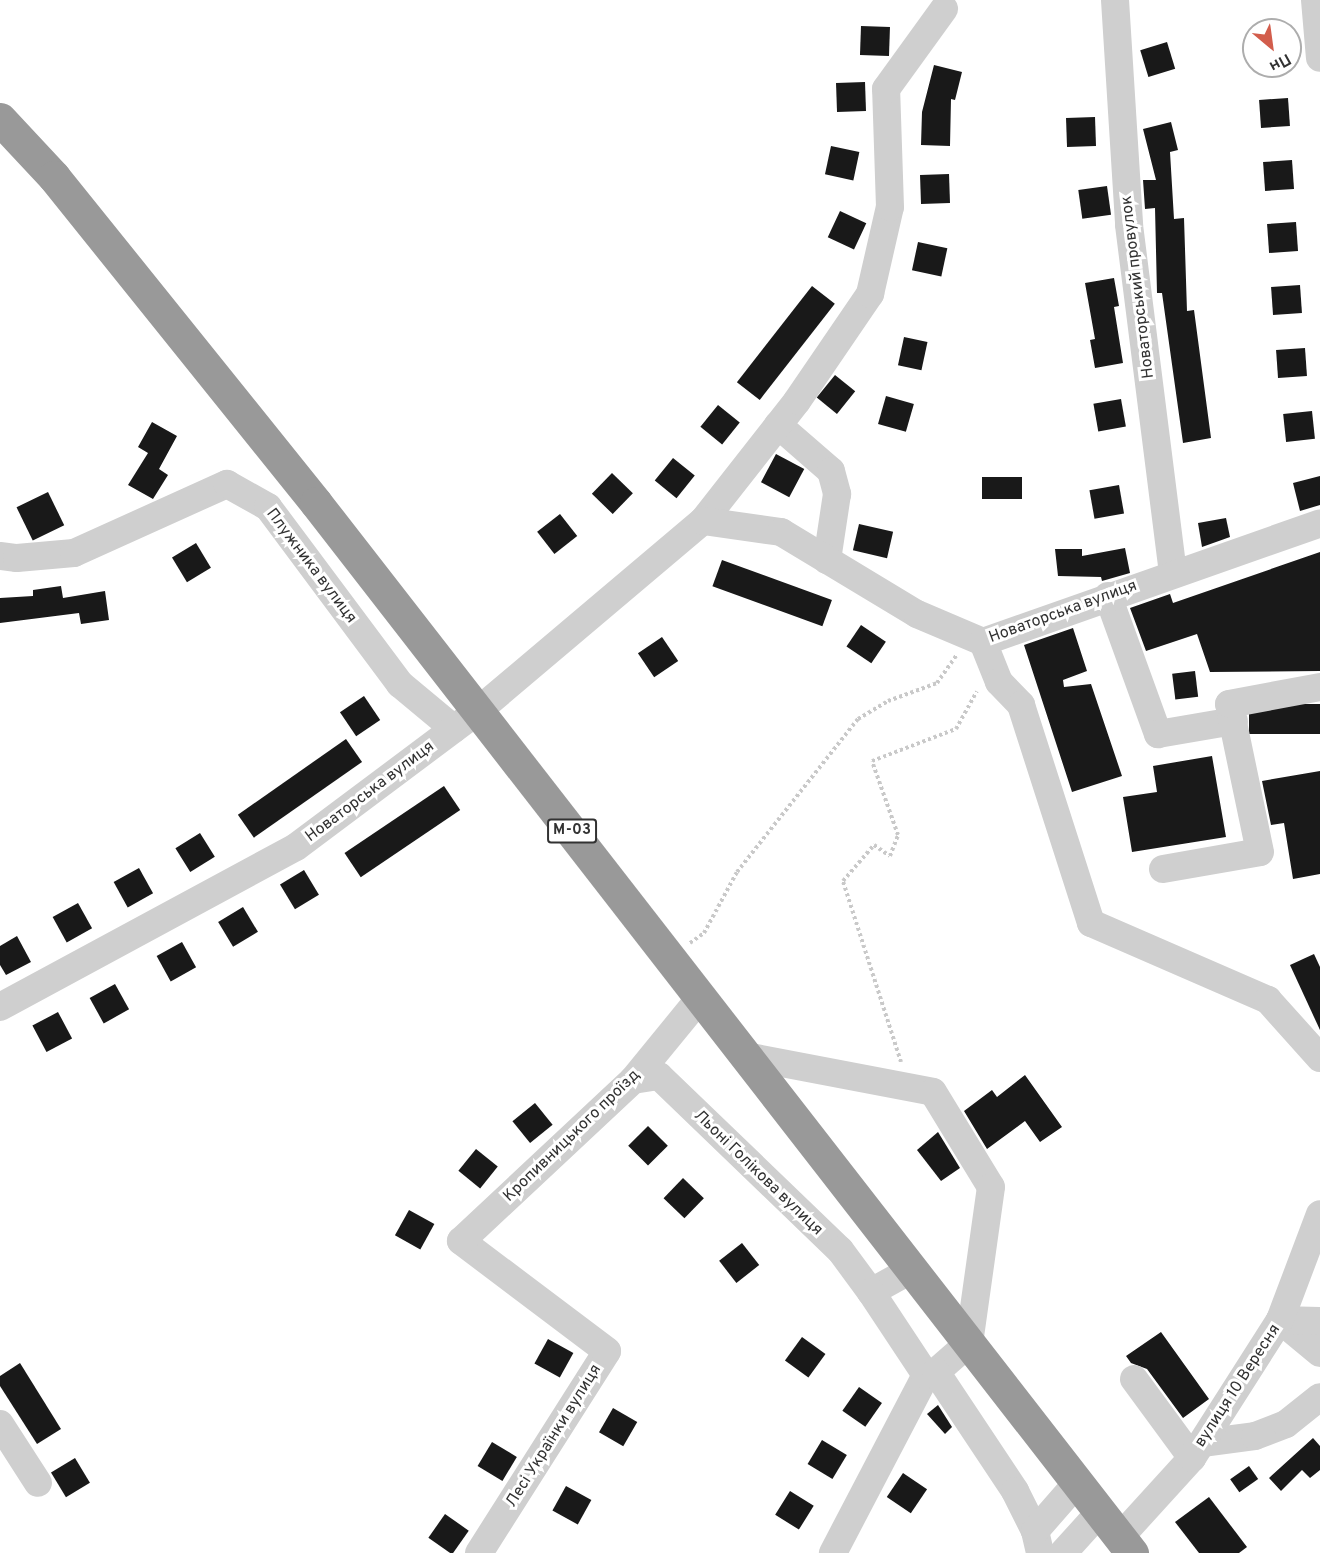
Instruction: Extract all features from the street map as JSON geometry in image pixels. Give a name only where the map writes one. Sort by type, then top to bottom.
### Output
[{"type":"highway","name":"М-03","points":[[0,119],[61,186],[466,719],[700,998],[1117,1534]]},
{"type":"street","name":"Новаторський провулок","points":[[1114,0],[1129,225],[1173,572]]},
{"type":"street","points":[[1316,0],[1320,57]]},
{"type":"street","name":"Новаторська вулиця","points":[[0,1007],[296,847],[466,719],[703,521],[778,425],[870,294],[890,207],[886,89],[944,9]]},
{"type":"street","points":[[778,425],[831,471],[837,494],[827,560]]},
{"type":"street","name":"Плужника вулиця","points":[[0,556],[17,558],[74,553],[227,484],[268,507],[400,684],[466,719]]},
{"type":"street","name":"Новаторська вулиця","points":[[703,521],[781,532],[917,614],[981,648],[1173,572],[1320,523]]},
{"type":"street","points":[[1108,596],[1158,734],[1234,721]]},
{"type":"street","points":[[981,648],[999,682],[1021,705],[1091,923],[1268,1000],[1320,1058]]},
{"type":"street","points":[[1163,869],[1260,852],[1229,704],[1320,687]]},
{"type":"street","name":"Кропивницького проїзд","points":[[461,1241],[633,1080],[700,998]]},
{"type":"street","points":[[746,1056],[933,1092],[991,1187],[969,1343],[931,1373],[833,1553]]},
{"type":"street","name":"Льоні Голікова вулиця","points":[[633,1080],[659,1077],[840,1250],[1015,1491],[1038,1542]]},
{"type":"street","name":"вулиця 10 Вересня","points":[[1063,1553],[1117,1534],[1197,1451],[1280,1320],[1320,1214]]},
{"type":"street","name":"Лесі Українки вулиця","points":[[461,1241],[607,1351],[479,1553]]},
{"type":"street","points":[[870,1292],[911,1269]]},
{"type":"street","points":[[1280,1320],[1320,1321]]},
{"type":"street","points":[[1280,1320],[1320,1353]]},
{"type":"street","points":[[1134,1379],[1197,1451],[1255,1436],[1286,1424],[1320,1397]]},
{"type":"street","points":[[0,1424],[38,1483]]},
{"type":"street","points":[[1038,1542],[1077,1483]]},
{"type":"path","points":[[690,943],[704,933],[736,872],[858,719],[888,701],[937,683],[981,648]]},
{"type":"path","points":[[912,1088],[888,1028],[843,881],[874,845],[890,856],[898,835],[872,761],[956,729],[981,648]]},
{"type":"building","points":[[861,26],[890,27],[889,56],[860,55]]},
{"type":"building","points":[[1167,42],[1175,69],[1148,77],[1140,50]]},
{"type":"building","points":[[934,65],[962,72],[955,100],[951,99],[950,146],[921,145],[922,112]]},
{"type":"building","points":[[865,82],[866,111],[837,112],[836,83]]},
{"type":"building","points":[[1288,98],[1290,126],[1261,128],[1259,100]]},
{"type":"building","points":[[1095,117],[1096,146],[1067,147],[1066,118]]},
{"type":"building","points":[[1171,122],[1178,150],[1170,152],[1174,219],[1184,218],[1187,311],[1194,310],[1211,438],[1183,443],[1162,293],[1157,293],[1155,208],[1145,209],[1143,180],[1156,180],[1143,129]]},
{"type":"building","points":[[831,146],[859,152],[853,180],[825,174]]},
{"type":"building","points":[[1292,160],[1294,189],[1265,191],[1263,162]]},
{"type":"building","points":[[949,174],[950,203],[921,204],[920,175]]},
{"type":"building","points":[[1107,186],[1111,215],[1082,219],[1078,190]]},
{"type":"building","points":[[840,211],[866,223],[854,250],[828,237]]},
{"type":"building","points":[[1296,222],[1298,251],[1269,253],[1267,224]]},
{"type":"building","points":[[918,242],[947,248],[941,277],[912,270]]},
{"type":"building","points":[[1114,278],[1119,306],[1114,307],[1123,363],[1095,368],[1090,340],[1095,339],[1085,283]]},
{"type":"building","points":[[1300,285],[1302,313],[1273,315],[1271,287]]},
{"type":"building","points":[[812,286],[835,304],[760,400],[737,382]]},
{"type":"building","points":[[904,337],[927,342],[921,370],[898,365]]},
{"type":"building","points":[[1305,348],[1307,376],[1278,378],[1276,350]]},
{"type":"building","points":[[835,375],[855,391],[837,414],[817,398]]},
{"type":"building","points":[[886,396],[914,404],[906,432],[878,424]]},
{"type":"building","points":[[1121,399],[1126,427],[1098,431],[1093,404]]},
{"type":"building","points":[[718,405],[740,423],[722,444],[700,427]]},
{"type":"building","points":[[1312,411],[1315,439],[1286,442],[1283,414]]},
{"type":"building","points":[[152,422],[177,436],[159,469],[168,475],[153,499],[128,485],[148,453],[138,447]]},
{"type":"building","points":[[776,454],[804,469],[789,497],[761,482]]},
{"type":"building","points":[[673,458],[695,476],[677,498],[655,481]]},
{"type":"building","points":[[612,473],[633,493],[613,514],[592,494]]},
{"type":"building","points":[[1320,476],[1320,505],[1300,511],[1293,483]]},
{"type":"building","points":[[982,477],[1022,477],[1022,499],[982,499]]},
{"type":"building","points":[[1119,485],[1124,514],[1094,519],[1089,490]]},
{"type":"building","points":[[48,492],[64,525],[33,541],[17,507]]},
{"type":"building","points":[[560,514],[577,536],[554,554],[537,532]]},
{"type":"building","points":[[1226,518],[1230,537],[1202,547],[1198,523]]},
{"type":"building","points":[[859,524],[893,532],[887,558],[853,550]]},
{"type":"building","points":[[196,543],[211,568],[187,582],[172,557]]},
{"type":"building","points":[[1125,548],[1130,573],[1102,581],[1101,577],[1058,576],[1055,549],[1082,549],[1082,556]]},
{"type":"building","points":[[1320,552],[1320,671],[1210,672],[1197,634],[1146,651],[1130,608],[1170,594],[1173,603]]},
{"type":"building","points":[[722,560],[832,600],[822,626],[712,586]]},
{"type":"building","points":[[61,586],[63,598],[105,591],[109,620],[81,624],[79,613],[0,623],[0,598],[33,596],[33,590]]},
{"type":"building","points":[[861,625],[886,642],[871,663],[846,647]]},
{"type":"building","points":[[1073,628],[1087,671],[1063,680],[1064,687],[1091,684],[1122,776],[1072,792],[1024,645]]},
{"type":"building","points":[[662,637],[678,661],[654,677],[638,653]]},
{"type":"building","points":[[1195,671],[1198,697],[1175,700],[1172,674]]},
{"type":"building","points":[[364,696],[380,720],[356,736],[340,712]]},
{"type":"building","points":[[1249,704],[1320,704],[1320,734],[1249,734]]},
{"type":"building","points":[[346,739],[362,762],[254,838],[238,815]]},
{"type":"building","points":[[1212,756],[1226,837],[1132,852],[1123,797],[1157,792],[1153,766]]},
{"type":"building","points":[[1320,771],[1320,874],[1293,879],[1284,823],[1271,825],[1262,781]]},
{"type":"building","points":[[444,786],[460,810],[361,877],[345,853]]},
{"type":"building","points":[[200,833],[215,857],[190,872],[175,848]]},
{"type":"building","points":[[139,868],[153,893],[128,907],[114,882]]},
{"type":"building","points":[[304,870],[319,895],[295,909],[280,884]]},
{"type":"building","points":[[78,903],[92,928],[67,942],[53,917]]},
{"type":"building","points":[[243,907],[258,932],[233,947],[218,922]]},
{"type":"building","points":[[17,936],[31,962],[6,975],[0,965],[0,946]]},
{"type":"building","points":[[182,942],[196,967],[171,981],[157,956]]},
{"type":"building","points":[[1314,954],[1320,967],[1320,1030],[1290,965]]},
{"type":"building","points":[[115,984],[129,1009],[104,1023],[90,998]]},
{"type":"building","points":[[58,1012],[72,1038],[46,1052],[32,1026]]},
{"type":"building","points":[[1025,1075],[1062,1127],[1040,1142],[1025,1121],[987,1149],[964,1111],[992,1090],[997,1097]]},
{"type":"building","points":[[535,1103],[553,1125],[530,1143],[512,1121]]},
{"type":"building","points":[[648,1126],[668,1146],[648,1166],[628,1146]]},
{"type":"building","points":[[938,1132],[960,1168],[941,1181],[917,1150]]},
{"type":"building","points":[[476,1149],[498,1167],[480,1188],[458,1171]]},
{"type":"building","points":[[683,1178],[704,1198],[684,1218],[664,1198]]},
{"type":"building","points":[[409,1210],[434,1224],[420,1249],[395,1235]]},
{"type":"building","points":[[742,1243],[759,1265],[736,1283],[719,1261]]},
{"type":"building","points":[[1161,1332],[1209,1399],[1183,1418],[1147,1369],[1131,1363],[1126,1356]]},
{"type":"building","points":[[802,1337],[825,1354],[808,1378],[785,1360]]},
{"type":"building","points":[[548,1339],[573,1353],[560,1378],[534,1363]]},
{"type":"building","points":[[20,1363],[61,1429],[37,1444],[0,1386],[0,1376]]},
{"type":"building","points":[[859,1387],[882,1403],[865,1427],[842,1411]]},
{"type":"building","points":[[938,1405],[952,1427],[945,1434],[927,1414]]},
{"type":"building","points":[[613,1408],[637,1422],[623,1446],[599,1432]]},
{"type":"building","points":[[1313,1438],[1320,1446],[1320,1470],[1310,1478],[1302,1470],[1281,1491],[1269,1478]]},
{"type":"building","points":[[822,1440],[847,1455],[832,1479],[808,1464]]},
{"type":"building","points":[[492,1442],[517,1457],[502,1481],[478,1466]]},
{"type":"building","points":[[75,1458],[90,1483],[66,1497],[51,1472]]},
{"type":"building","points":[[1249,1466],[1258,1479],[1239,1492],[1230,1479]]},
{"type":"building","points":[[903,1473],[927,1489],[911,1513],[887,1497]]},
{"type":"building","points":[[566,1486],[591,1500],[578,1525],[552,1510]]},
{"type":"building","points":[[790,1491],[814,1506],[799,1530],[775,1515]]},
{"type":"building","points":[[1209,1497],[1247,1547],[1239,1553],[1199,1553],[1175,1522]]},
{"type":"building","points":[[445,1514],[469,1531],[453,1553],[428,1538]]}]
